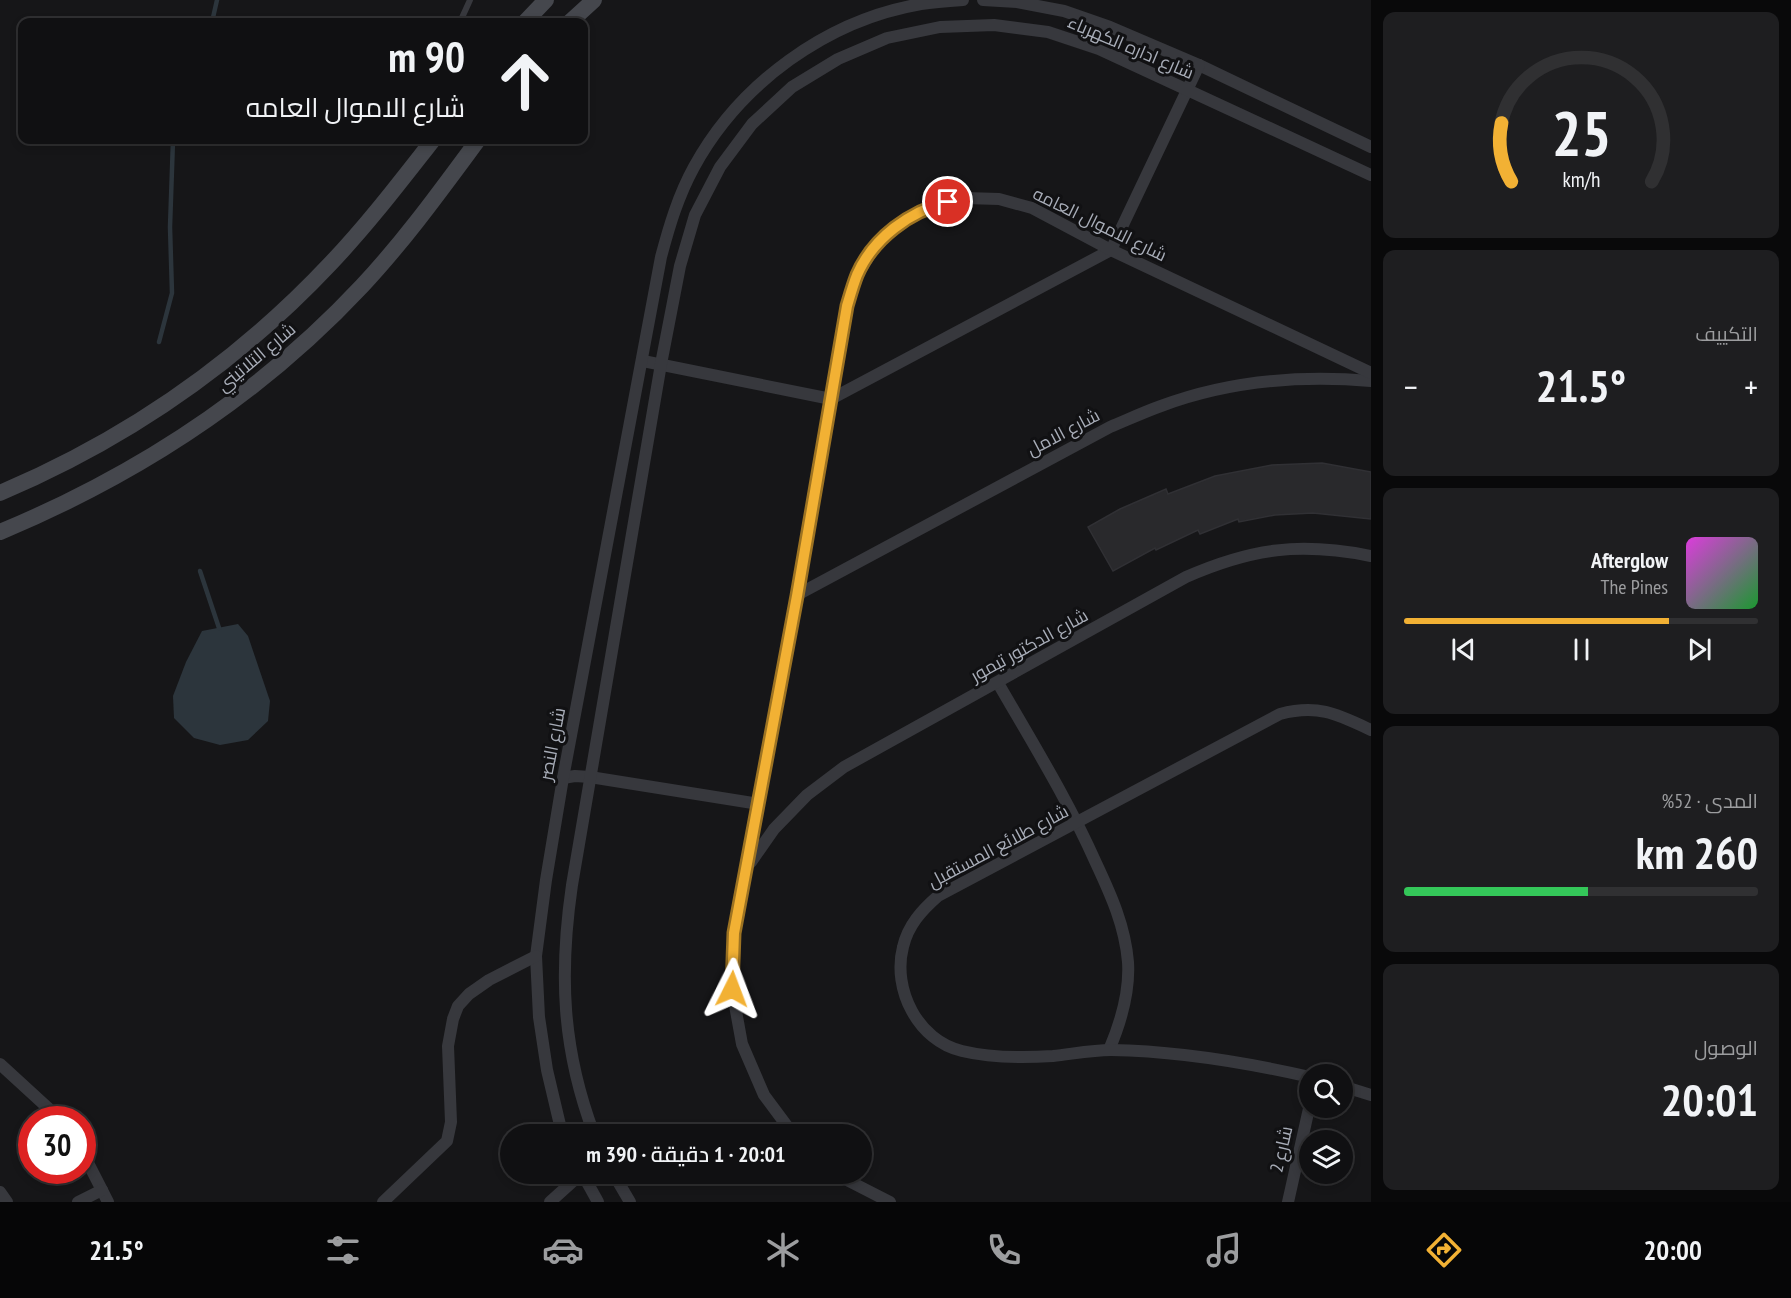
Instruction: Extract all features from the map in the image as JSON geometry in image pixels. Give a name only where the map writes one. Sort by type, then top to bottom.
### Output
[{"type":"main road","points":[[529,18],[546,0]]},
{"type":"main road","points":[[574,18],[594,0]]},
{"type":"main road","name":"شارع التلاتيني","points":[[0,493],[69,462],[151,414],[264,329],[363,228],[430,144]]},
{"type":"main road","name":"شارع التلاتيني","points":[[0,532],[67,503],[129,470],[180,439],[253,387],[363,286],[427,210],[475,144]]},
{"type":"street","points":[[963,0],[921,4],[874,16],[830,35],[789,60],[752,91],[720,127],[694,167],[674,211],[661,257],[643,361],[831,399],[1111,250],[1199,64]]},
{"type":"street","name":"شارع اداره الكهرباء","points":[[983,0],[1017,2],[1064,11],[1110,27],[1199,64],[1371,147]]},
{"type":"street","name":"شارع اداره الكهرباء","points":[[661,364],[680,266],[695,214],[720,167],[752,124],[792,87],[838,58],[887,38],[940,27],[994,25],[1048,32],[1099,49],[1371,175]]},
{"type":"street","name":"شارع الاموال العامه","points":[[786,1124],[764,1095],[742,1044],[732,989],[734,933],[797,596],[847,306],[858,274],[876,245],[901,222],[932,206],[965,198],[999,199],[1032,208],[1111,250],[1371,373]]},
{"type":"street","name":"شارع النصر","points":[[560,1124],[547,1070],[539,1017],[536,956],[563,778],[643,361]]},
{"type":"street","points":[[591,1124],[574,1067],[566,1022],[563,976],[565,930],[661,364]]},
{"type":"street","name":"شارع الامل","points":[[797,596],[1110,427],[1163,405],[1218,390],[1275,380],[1332,378],[1371,381]]},
{"type":"street","name":"شارع الدكتور تيمور","points":[[748,867],[782,820],[807,795],[844,767],[1186,577],[1215,564],[1277,549],[1340,550],[1371,556]]},
{"type":"street","points":[[998,683],[1078,823],[1116,906],[1124,934],[1128,964],[1127,993],[1120,1023],[1109,1050]]},
{"type":"street","name":"شارع طلائع المستقبل","points":[[1299,1075],[1220,1058],[1172,1053],[1109,1050],[1030,1057],[960,1051],[940,1041],[924,1028],[911,1010],[903,990],[900,969],[902,948],[910,928],[922,910],[938,896],[1280,714],[1315,709],[1333,712],[1371,730]]},
{"type":"street","points":[[563,778],[590,777],[759,804]]},
{"type":"street","points":[[383,1202],[447,1141],[451,1122],[448,1046],[458,1006],[469,994],[489,980],[536,956]]},
{"type":"street","points":[[0,1064],[46,1106]]},
{"type":"street","points":[[1353,1089],[1371,1095]]},
{"type":"street","name":"شارع 2","points":[[1288,1202],[1307,1118]]},
{"type":"street","points":[[96,1178],[108,1202]]},
{"type":"street","points":[[550,1202],[570,1184]]},
{"type":"street","points":[[588,1184],[598,1202]]},
{"type":"street","points":[[619,1184],[630,1202]]},
{"type":"street","points":[[855,1184],[890,1202]]},
{"type":"street","points":[[78,1202],[102,1190]]},
{"type":"street","points":[[0,1192],[7,1202]]},
{"type":"lane","points":[[462,18],[470,0]]},
{"type":"shaded area","points":[[238,624],[248,636],[270,701],[268,721],[248,740],[220,745],[194,738],[174,718],[173,696],[186,662],[202,631]]},
{"type":"building","points":[[1322,463],[1371,472],[1371,519],[1313,513],[1275,515],[1239,522],[1238,519],[1200,534],[1198,530],[1156,550],[1155,548],[1113,571],[1088,527],[1120,509],[1166,489],[1168,494],[1215,476],[1272,465]]},
{"type":"waterway","points":[[213,18],[217,0]]},
{"type":"waterway","points":[[159,342],[172,293],[170,227],[173,144]]},
{"type":"waterway","points":[[200,571],[219,628]]},
{"type":"route","points":[[732,989],[734,933],[797,596],[847,306],[858,274],[876,245],[901,222],[932,206],[948,202]]}]
